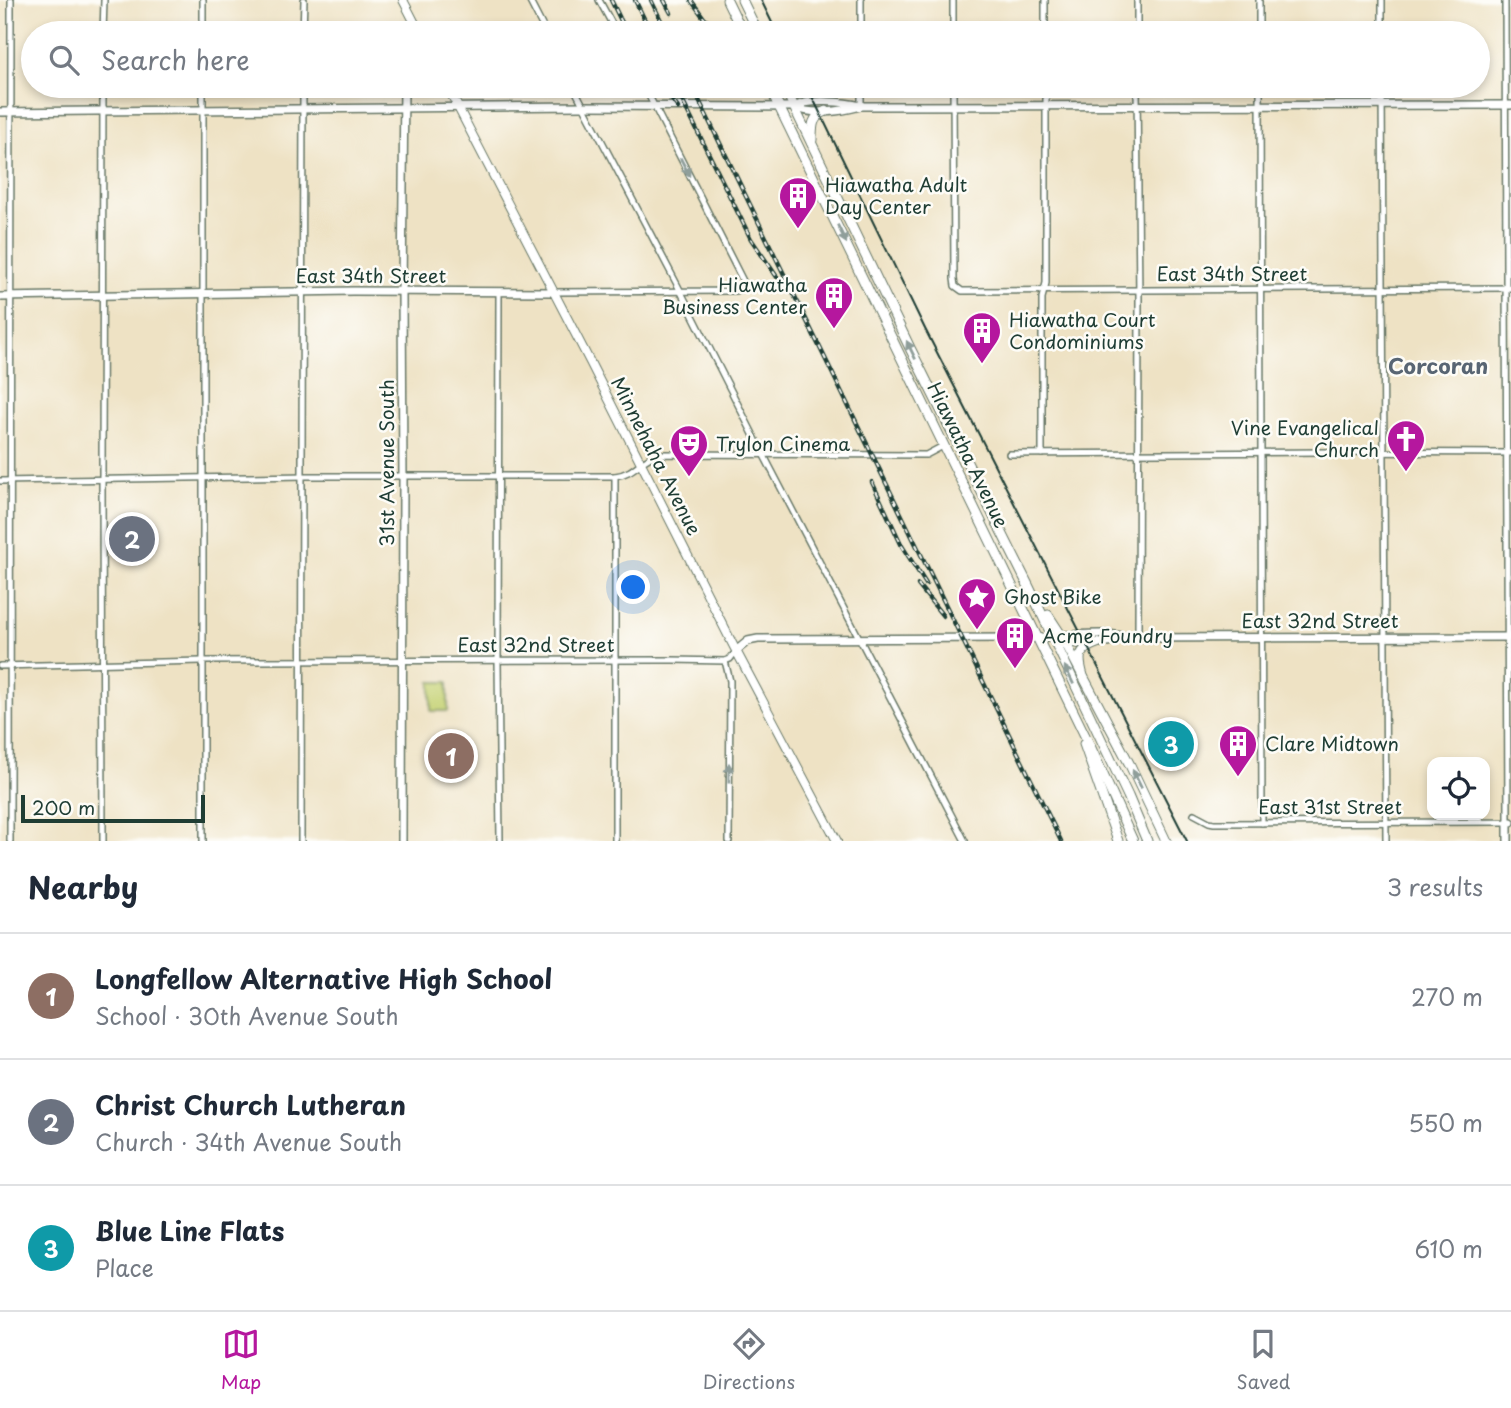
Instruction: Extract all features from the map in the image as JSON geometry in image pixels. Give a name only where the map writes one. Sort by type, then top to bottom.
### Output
[{"type":"main road","points":[[403,0],[414,21]]},
{"type":"main road","points":[[727,0],[737,21]]},
{"type":"main road","points":[[742,0],[752,21]]},
{"type":"main road","name":"Minnehaha Avenue","points":[[453,98],[837,841]]},
{"type":"main road","name":"Hiawatha Avenue","points":[[775,98],[1038,638],[1132,841]]},
{"type":"main road","name":"Hiawatha Avenue","points":[[790,98],[910,348],[1058,638]]},
{"type":"main road","points":[[814,148],[813,121],[826,111]]},
{"type":"main road","points":[[1058,638],[1083,676],[1166,841]]},
{"type":"main road","points":[[1058,638],[1147,841]]},
{"type":"main road","points":[[1083,676],[1080,655],[1084,648],[1097,643]]},
{"type":"main road","points":[[1069,703],[1118,841]]},
{"type":"street","points":[[10,841],[11,0]]},
{"type":"street","points":[[103,21],[104,0]]},
{"type":"street","points":[[203,0],[203,21]]},
{"type":"street","points":[[303,21],[304,0]]},
{"type":"street","points":[[529,0],[540,21]]},
{"type":"street","points":[[599,0],[610,21]]},
{"type":"street","points":[[861,0],[861,21]]},
{"type":"street","points":[[953,0],[953,21]]},
{"type":"street","points":[[1045,0],[1045,21]]},
{"type":"street","points":[[1137,0],[1137,21]]},
{"type":"street","points":[[1259,0],[1259,21]]},
{"type":"street","points":[[1382,0],[1382,21]]},
{"type":"street","points":[[1505,0],[1508,105],[1508,841]]},
{"type":"street","points":[[103,98],[103,841]]},
{"type":"street","points":[[203,98],[203,841]]},
{"type":"street","points":[[301,841],[303,98]]},
{"type":"street","name":"31st Avenue South","points":[[402,841],[404,98]]},
{"type":"street","points":[[579,98],[965,841]]},
{"type":"street","points":[[650,98],[654,106]]},
{"type":"street","points":[[861,98],[861,106]]},
{"type":"street","points":[[953,98],[953,106]]},
{"type":"street","points":[[1042,454],[1046,98]]},
{"type":"street","points":[[1137,98],[1138,637]]},
{"type":"street","points":[[1260,98],[1262,822]]},
{"type":"street","points":[[1382,98],[1386,841]]},
{"type":"street","points":[[795,107],[803,102],[861,106],[1508,105]]},
{"type":"street","points":[[0,112],[583,106],[795,107],[807,112],[845,111],[861,106]]},
{"type":"street","name":"East 34th Street","points":[[0,296],[402,290],[681,292],[742,289],[743,281],[654,106]]},
{"type":"street","name":"East 34th Street","points":[[953,106],[955,286],[962,291],[1508,288]]},
{"type":"street","points":[[499,292],[500,841]]},
{"type":"street","points":[[0,481],[102,478],[615,476],[627,474],[650,457],[659,454],[926,455],[943,446]]},
{"type":"street","points":[[1009,454],[1509,453]]},
{"type":"street","points":[[615,476],[615,841]]},
{"type":"street","name":"East 32nd Street","points":[[0,666],[202,661],[725,661],[747,641],[758,639],[1058,638],[1066,635],[1119,634],[1129,638]]},
{"type":"street","name":"East 32nd Street","points":[[1058,638],[1068,642],[1097,643],[1138,637],[1509,637]]},
{"type":"street","points":[[725,661],[730,681],[729,841]]},
{"type":"street","name":"East 31st Street","points":[[1194,814],[1209,822],[1510,822]]},
{"type":"green space","points":[[431,682],[448,682],[448,711],[431,711]]},
{"type":"tram line","points":[[761,0],[771,21]]},
{"type":"tram line","points":[[813,98],[925,329],[1187,841]]},
{"type":"railway","points":[[611,0],[621,21]]},
{"type":"railway","points":[[635,0],[645,21]]},
{"type":"railway","points":[[651,0],[661,21]]},
{"type":"railway","points":[[664,0],[671,13]]},
{"type":"railway","points":[[691,0],[707,21]]},
{"type":"railway","points":[[671,98],[678,108]]},
{"type":"railway","points":[[681,98],[751,239],[777,277]]},
{"type":"railway","points":[[698,98],[1061,841]]},
{"type":"railway","points":[[872,482],[902,546],[926,584]]},
{"type":"railway","points":[[918,585],[943,616]]},
{"type":"place","name":"Hiawatha Adult Day Center","points":[[798,230]]},
{"type":"place","name":"Hiawatha Business Center","points":[[834,330]]},
{"type":"place","name":"Hiawatha Court Condominiums","points":[[982,365]]},
{"type":"place","name":"Vine Evangelical Church","points":[[1406,473]]},
{"type":"place","name":"Trylon Cinema","points":[[689,478]]},
{"type":"place","name":"Christ Church Lutheran","points":[[132,539]]},
{"type":"place","name":"Ghost Bike","points":[[977,631]]},
{"type":"place","name":"Acme Foundry","points":[[1015,670]]},
{"type":"place","name":"Blue Line Flats","points":[[1171,744]]},
{"type":"place","name":"Longfellow Alternative High School","points":[[451,756]]},
{"type":"place","name":"Clare Midtown","points":[[1238,778]]},
{"type":"district","name":"Corcoran","points":[[1438,367]]}]
